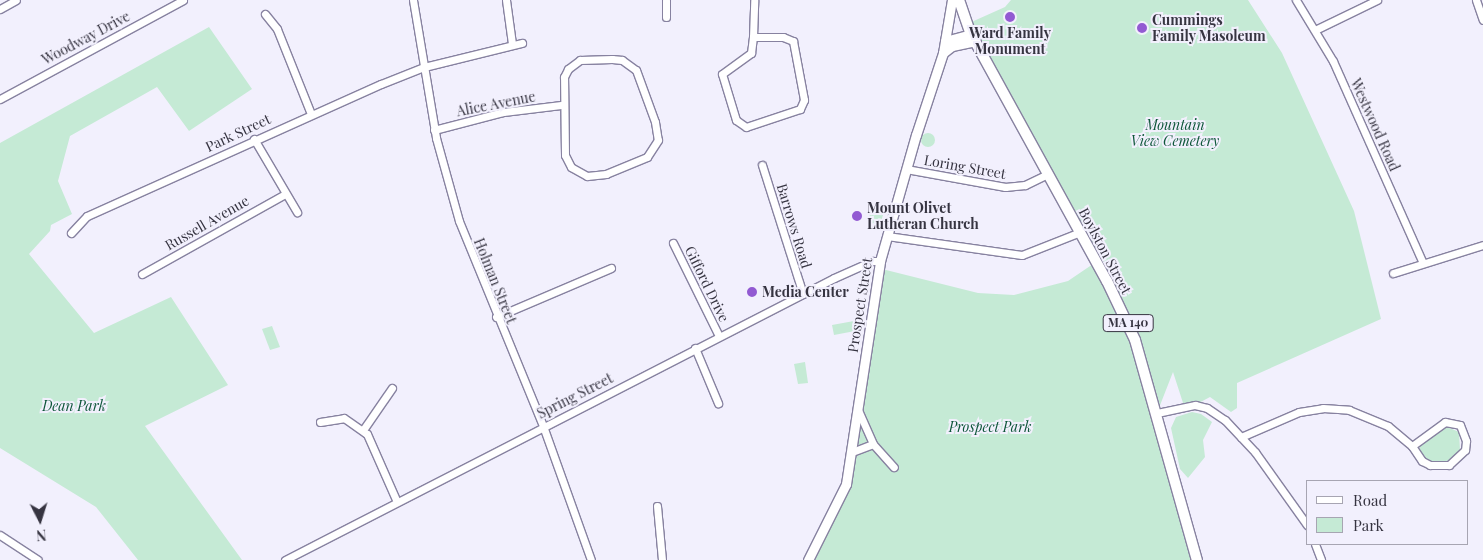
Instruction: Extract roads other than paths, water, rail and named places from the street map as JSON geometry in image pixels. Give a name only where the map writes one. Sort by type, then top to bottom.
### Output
[{"type":"main road","name":"Boylston Street","points":[[959,0],[973,37],[1080,232],[1135,340],[1197,560]]},
{"type":"street","points":[[0,9],[16,0]]},
{"type":"street","name":"Woodway Drive","points":[[0,99],[183,0]]},
{"type":"street","name":"Holman Street","points":[[413,0],[434,130],[461,228],[496,317],[543,426],[591,560]]},
{"type":"street","points":[[506,0],[512,44]]},
{"type":"street","points":[[666,0],[666,17]]},
{"type":"street","points":[[753,38],[783,37],[793,41],[804,100],[800,109],[746,127],[736,120],[722,74],[751,53],[754,0]]},
{"type":"street","name":"Prospect Street","points":[[808,560],[841,498],[852,452],[880,261],[906,169],[943,53],[952,0]]},
{"type":"street","name":"Westwood Road","points":[[1296,0],[1315,30],[1347,91],[1423,263]]},
{"type":"street","points":[[1315,30],[1377,0]]},
{"type":"street","points":[[1476,0],[1483,20]]},
{"type":"street","points":[[265,14],[277,29],[310,114]]},
{"type":"street","points":[[945,41],[973,37]]},
{"type":"street","points":[[943,53],[952,46],[973,37]]},
{"type":"street","name":"Park Street","points":[[71,233],[87,216],[310,114],[424,67],[522,43]]},
{"type":"street","points":[[580,60],[622,60],[636,70],[656,122],[657,146],[647,157],[606,174],[582,174],[571,166],[565,155],[562,105],[564,78],[572,64],[580,60]]},
{"type":"street","name":"Alice Avenue","points":[[434,130],[503,112],[562,105]]},
{"type":"street","points":[[254,139],[297,212]]},
{"type":"street","name":"Barrows Road","points":[[762,165],[803,294]]},
{"type":"street","name":"Loring Street","points":[[906,169],[1005,187],[1025,185],[1048,174]]},
{"type":"street","name":"Russell Avenue","points":[[142,274],[285,194]]},
{"type":"street","points":[[887,236],[1022,255],[1080,232]]},
{"type":"street","name":"Gifford Drive","points":[[673,243],[719,336]]},
{"type":"street","points":[[1393,273],[1483,246]]},
{"type":"street","name":"Spring Street","points":[[285,560],[848,271],[880,261]]},
{"type":"street","points":[[496,317],[611,268]]},
{"type":"street","points":[[695,348],[718,403]]},
{"type":"street","points":[[363,430],[392,388]]},
{"type":"street","points":[[1157,413],[1184,406],[1202,406],[1225,420],[1284,490],[1306,523]]},
{"type":"street","points":[[1240,437],[1299,412],[1328,408],[1349,410],[1388,426],[1412,446],[1422,462],[1439,467],[1458,460],[1466,441],[1460,424],[1445,422],[1412,446]]},
{"type":"street","points":[[858,409],[873,444],[894,467]]},
{"type":"street","points":[[320,422],[344,418],[363,430],[374,444],[397,502]]},
{"type":"street","points":[[852,452],[873,444]]},
{"type":"street","points":[[657,506],[662,560]]},
{"type":"street","points":[[0,535],[38,560]]},
{"type":"street","points":[[1316,545],[1321,560]]},
{"type":"place","name":"Ward Family Monument","points":[[1010,17]]},
{"type":"place","name":"Cummings Family Masoleum","points":[[1142,28]]},
{"type":"place","name":"Mount Olivet Lutheran Church","points":[[857,216]]},
{"type":"place","name":"Media Center","points":[[752,292]]},
{"type":"park label","name":"Mountain View Cemetery","points":[[1175,134]]},
{"type":"park label","name":"Dean Park","points":[[74,406]]},
{"type":"park label","name":"Prospect Park","points":[[990,427]]}]
